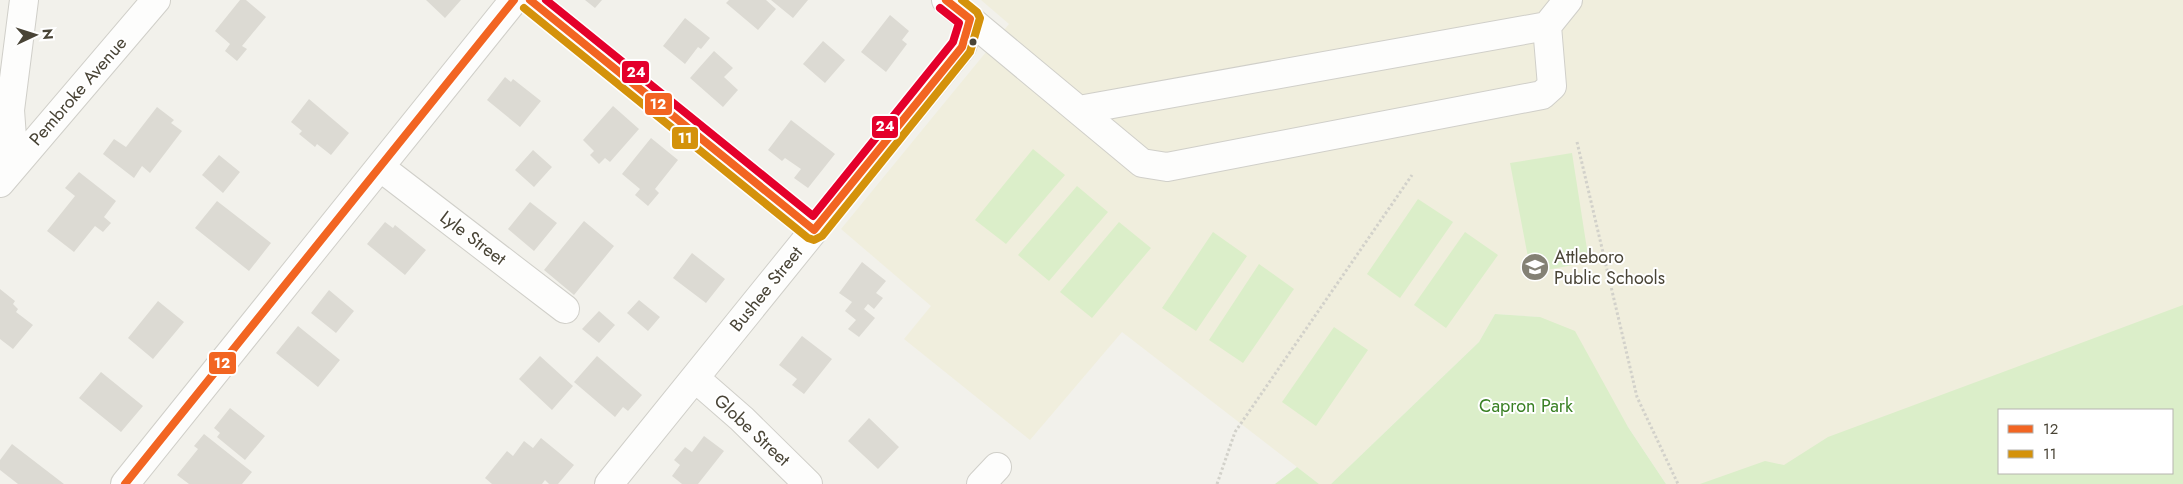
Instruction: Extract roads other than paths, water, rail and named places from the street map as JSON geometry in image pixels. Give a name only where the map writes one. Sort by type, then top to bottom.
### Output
[{"type":"street","points":[[7,174],[10,110],[24,0]]},
{"type":"street","name":"Pembroke Avenue","points":[[7,174],[156,0]]},
{"type":"street","points":[[126,484],[514,0]]},
{"type":"street","points":[[530,0],[814,230]]},
{"type":"street","points":[[946,0],[1142,163],[1167,167],[1542,95],[1552,86],[1547,26]]},
{"type":"street","points":[[1079,110],[1547,26],[1568,0]]},
{"type":"street","name":"Bushee Street","points":[[609,484],[962,47],[970,19]]},
{"type":"street","name":"Lyle Street","points":[[380,168],[565,308]]},
{"type":"street","name":"Globe Street","points":[[695,378],[742,419],[808,484]]},
{"type":"place","name":"Attleboro Public Schools","points":[[1535,267]]},
{"type":"park label","name":"Capron Park","points":[[1526,406]]}]
